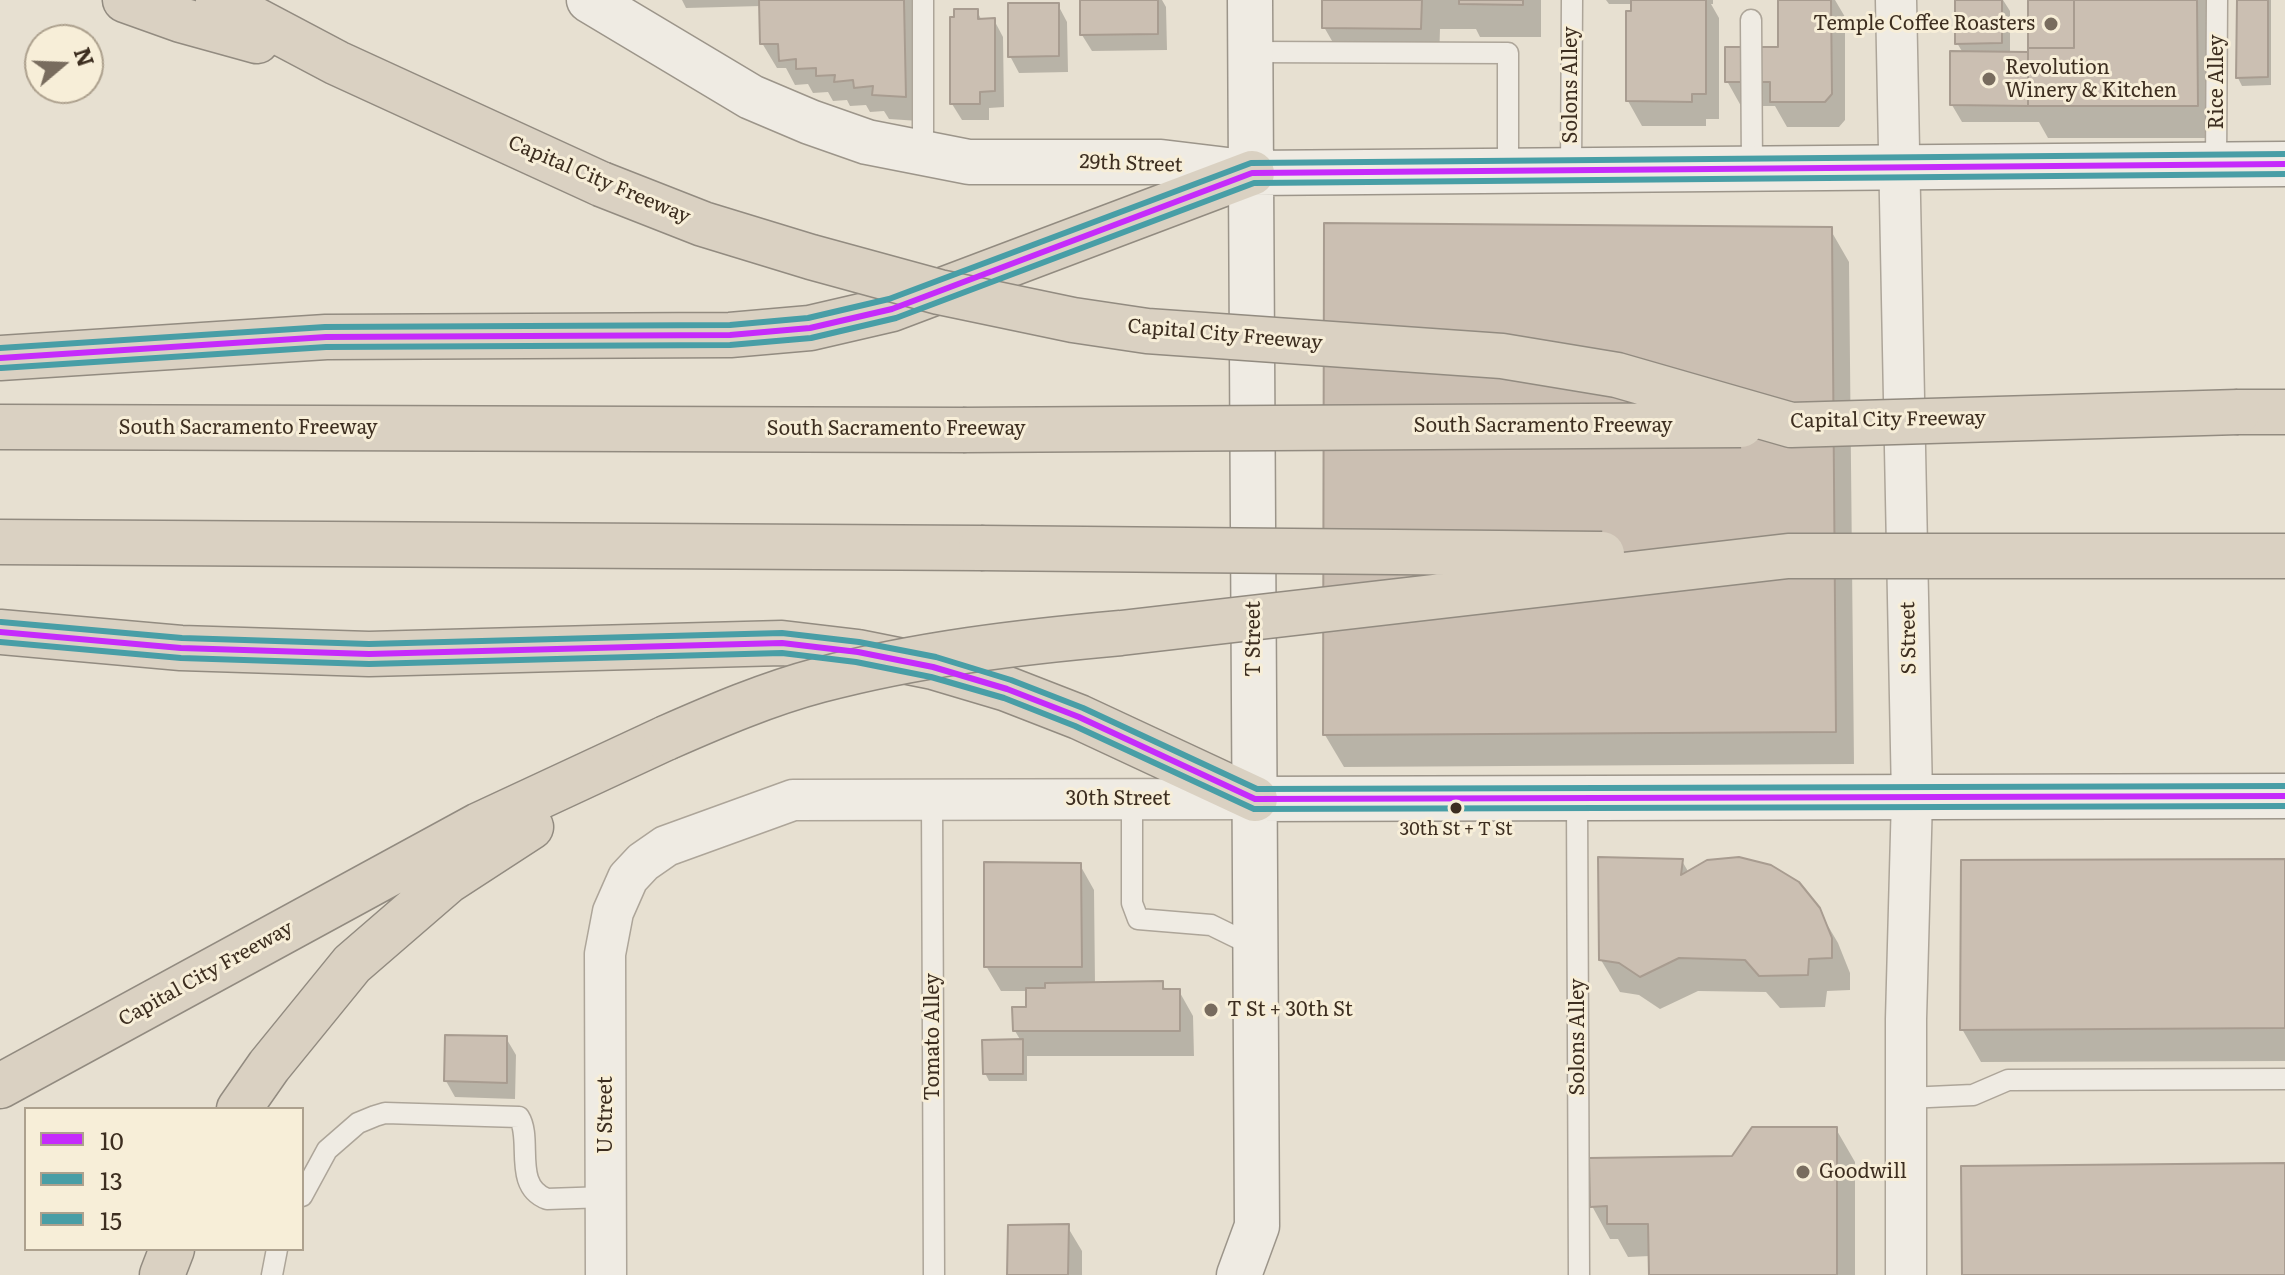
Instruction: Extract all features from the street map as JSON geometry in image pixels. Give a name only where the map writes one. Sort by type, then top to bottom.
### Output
[{"type":"highway","points":[[125,0],[181,20],[337,63]]},
{"type":"highway","name":"Capital City Freeway","points":[[218,0],[337,63],[601,184],[703,224],[939,292],[1073,320],[1147,331],[1502,356],[1617,375],[1791,425],[2285,412]]},
{"type":"highway","points":[[0,358],[326,337],[730,335],[810,328],[892,309],[1252,173]]},
{"type":"highway","name":"South Sacramento Freeway","points":[[0,427],[963,430],[1791,425]]},
{"type":"highway","points":[[0,542],[1788,556],[2285,556]]},
{"type":"highway","points":[[240,1107],[269,1066],[352,964],[448,881],[666,738],[716,715],[820,680],[1017,643],[1788,556]]},
{"type":"highway","points":[[0,632],[181,648],[369,654],[782,643],[858,652],[933,667],[1007,689],[1079,717],[1255,799]]},
{"type":"highway","name":"Capital City Freeway","points":[[0,1086],[479,825],[666,738]]},
{"type":"highway","points":[[162,1275],[171,1251]]},
{"type":"main road","name":"T Street","points":[[1239,1275],[1257,1226],[1250,0]]},
{"type":"main road","name":"29th Street","points":[[611,6],[766,103],[867,142],[969,162],[1161,162],[1252,173],[2285,164]]},
{"type":"main road","name":"30th Street","points":[[1255,799],[2285,796]]},
{"type":"main road","points":[[1257,1226],[1262,1275]]},
{"type":"street","name":"S Street","points":[[1896,0],[1912,797],[1906,1019],[1906,1275]]},
{"type":"street","name":"30th Street","points":[[605,954],[613,912],[628,878],[643,862],[666,846],[793,800],[1255,799]]},
{"type":"street","name":"U Street","points":[[605,954],[606,1275]]},
{"type":"lane","points":[[923,0],[923,154]]},
{"type":"lane","name":"Solons Alley","points":[[1571,170],[1572,0]]},
{"type":"lane","name":"Rice Alley","points":[[2216,164],[2217,0]]},
{"type":"lane","points":[[1751,20],[1752,168]]},
{"type":"lane","points":[[1250,52],[1508,53],[1508,171]]},
{"type":"lane","points":[[1132,799],[1132,903],[1138,919],[1211,925],[1256,947]]},
{"type":"lane","name":"Solons Alley","points":[[1577,799],[1579,1275]]},
{"type":"lane","name":"Tomato Alley","points":[[932,800],[934,1275]]},
{"type":"lane","points":[[1907,1098],[1973,1095],[2008,1080],[2285,1079]]},
{"type":"lane","points":[[304,1192],[320,1159],[335,1141],[358,1123],[385,1113],[519,1117],[523,1122],[523,1159],[539,1196],[547,1199],[606,1197]]},
{"type":"lane","points":[[272,1275],[277,1251]]},
{"type":"building","points":[[759,0],[904,0],[906,97],[872,95],[873,86],[854,88],[853,80],[834,82],[835,75],[816,76],[816,68],[796,69],[796,59],[779,61],[778,44],[760,44]]},
{"type":"building","points":[[1080,0],[1158,0],[1158,34],[1080,35]]},
{"type":"building","points":[[1322,0],[1422,0],[1421,29],[1322,28]]},
{"type":"building","points":[[1459,0],[1523,0],[1523,5],[1459,4]]},
{"type":"building","points":[[1631,0],[1706,0],[1706,94],[1692,94],[1692,102],[1626,101],[1626,11],[1631,11]]},
{"type":"building","points":[[1778,0],[1831,0],[1832,94],[1825,102],[1770,102],[1770,82],[1725,82],[1725,47],[1778,47]]},
{"type":"building","points":[[1955,0],[2002,0],[2002,43],[1955,44]]},
{"type":"building","name":"Temple Coffee Roasters","points":[[2028,0],[2074,0],[2074,48],[2028,48]]},
{"type":"building","points":[[2074,0],[2197,0],[2198,106],[2028,106],[2028,48],[2074,48]]},
{"type":"building","points":[[2237,0],[2268,0],[2268,77],[2236,78]]},
{"type":"building","points":[[1008,3],[1059,3],[1059,56],[1008,57]]},
{"type":"building","points":[[954,9],[978,9],[978,19],[995,18],[995,91],[980,92],[980,104],[950,104],[950,17],[954,17]]},
{"type":"building","name":"Revolution Winery & Kitchen","points":[[1950,51],[2028,52],[2028,106],[1950,105]]},
{"type":"building","points":[[1324,223],[1832,227],[1836,732],[1323,735]]},
{"type":"building","points":[[1598,857],[1683,859],[1681,875],[1707,860],[1739,857],[1771,865],[1799,882],[1820,908],[1832,938],[1832,958],[1809,959],[1808,975],[1759,976],[1745,960],[1679,958],[1640,977],[1619,963],[1599,960]]},
{"type":"building","points":[[2285,859],[2285,1028],[1960,1030],[1961,860]]},
{"type":"building","points":[[984,862],[1081,863],[1082,967],[984,967]]},
{"type":"building","points":[[1163,981],[1163,989],[1180,989],[1180,1031],[1013,1031],[1012,1007],[1026,1007],[1026,988],[1045,988],[1045,983]]},
{"type":"building","points":[[445,1035],[507,1036],[507,1083],[444,1081]]},
{"type":"building","points":[[1023,1039],[1023,1074],[983,1074],[982,1040]]},
{"type":"building","points":[[1752,1127],[1837,1127],[1837,1275],[1649,1275],[1648,1224],[1607,1224],[1607,1206],[1590,1207],[1589,1158],[1732,1156]]},
{"type":"building","points":[[2285,1163],[2285,1275],[1962,1275],[1961,1166]]},
{"type":"building","points":[[1069,1224],[1068,1275],[1007,1275],[1008,1225]]},
{"type":"transit line","name":"15","points":[[0,348],[325,327],[730,325],[808,318],[889,299],[1251,163],[2285,154]]},
{"type":"transit line","name":"10","points":[[0,358],[326,337],[730,335],[810,328],[892,309],[1252,173],[2285,164]]},
{"type":"transit line","name":"13","points":[[1,368],[326,347],[730,345],[811,338],[896,318],[1254,183],[2285,174]]},
{"type":"transit line","name":"15","points":[[1,622],[182,638],[369,644],[782,633],[859,642],[936,657],[1011,680],[1083,708],[1257,789],[2285,786]]},
{"type":"transit line","name":"10","points":[[0,632],[181,648],[369,654],[782,643],[858,652],[933,667],[1007,689],[1079,717],[1255,799],[2285,796]]},
{"type":"transit line","name":"13","points":[[0,642],[181,658],[369,664],[782,653],[856,662],[931,677],[1004,698],[1075,726],[1254,809],[2285,806]]},
{"type":"place","name":"Temple Coffee Roasters","points":[[2051,24]]},
{"type":"place","name":"Revolution Winery & Kitchen","points":[[1989,79]]},
{"type":"place","name":"30th St + T St","points":[[1456,808]]},
{"type":"place","name":"T St + 30th St","points":[[1211,1010]]},
{"type":"place","name":"Goodwill","points":[[1803,1172]]}]
